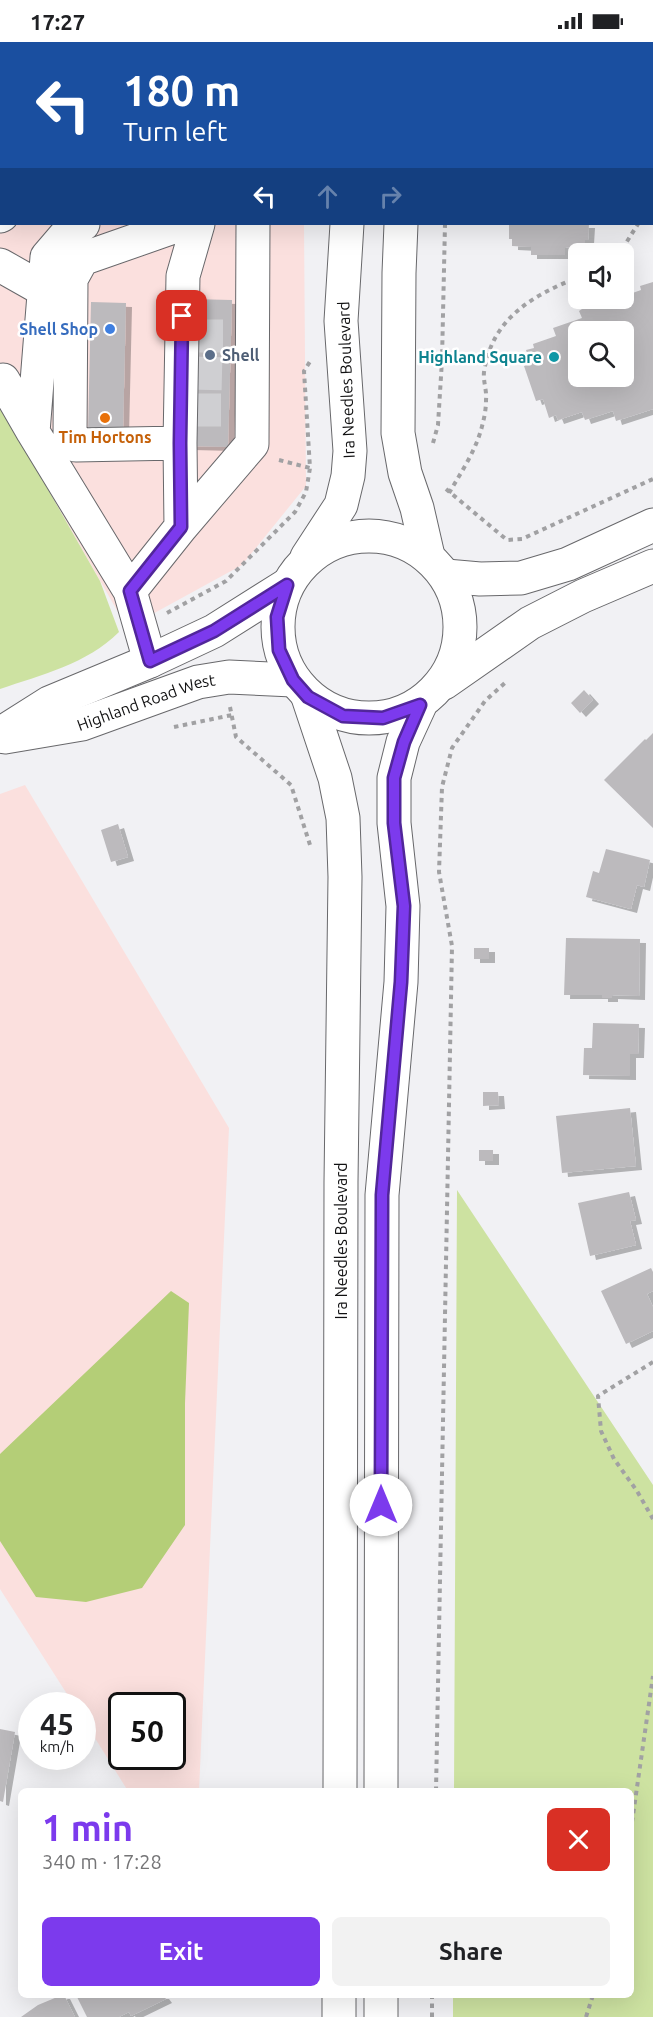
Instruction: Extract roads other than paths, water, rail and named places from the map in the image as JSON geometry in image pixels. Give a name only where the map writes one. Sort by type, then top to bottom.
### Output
[{"type":"main road","points":[[33,432],[47,257],[65,236],[82,225]]},
{"type":"main road","points":[[179,225],[82,259],[71,279],[70,436],[76,445],[180,443]]},
{"type":"main road","points":[[181,527],[180,443],[184,410],[186,336],[183,276],[198,225]]},
{"type":"main road","points":[[130,591],[252,444],[240,410],[241,336],[253,225]]},
{"type":"main road","name":"Ira Needles Boulevard","points":[[296,573],[341,505],[348,476],[350,451],[341,321],[347,225]]},
{"type":"main road","points":[[401,225],[398,433],[405,473],[437,566],[458,601],[462,629],[457,657],[444,682]]},
{"type":"main road","points":[[0,265],[44,290]]},
{"type":"main road","points":[[3,380],[130,591],[150,661]]},
{"type":"main road","points":[[420,705],[383,718],[343,716],[301,688],[279,650],[277,617],[296,573],[333,543],[366,535],[399,540],[437,566],[480,579],[521,578],[568,564],[653,525]]},
{"type":"main road","points":[[381,1788],[382,1195],[401,982],[404,906],[394,823],[394,778],[404,742],[420,705],[444,682],[530,623],[583,596],[653,566]]},
{"type":"main road","name":"Highland Road West","points":[[0,736],[49,703],[150,661],[214,631],[296,573]]},
{"type":"main road","name":"Highland Road West","points":[[0,736],[82,724],[198,682],[229,677],[301,688]]},
{"type":"main road","name":"Ira Needles Boulevard","points":[[301,688],[335,778],[343,818],[345,877],[341,1182],[340,1788]]},
{"type":"main road","points":[[339,1998],[339,2017]]},
{"type":"main road","points":[[381,1998],[381,2017]]},
{"type":"tunnel","points":[[190,336],[230,336]]},
{"type":"tunnel","points":[[189,373],[230,374]]},
{"type":"tunnel","points":[[188,410],[229,410]]},
{"type":"place","name":"Shell Shop","points":[[110,329]]},
{"type":"place","name":"Shell","points":[[210,355]]},
{"type":"place","name":"Highland Square","points":[[554,357]]},
{"type":"place","name":"Tim Hortons","points":[[105,418]]}]
